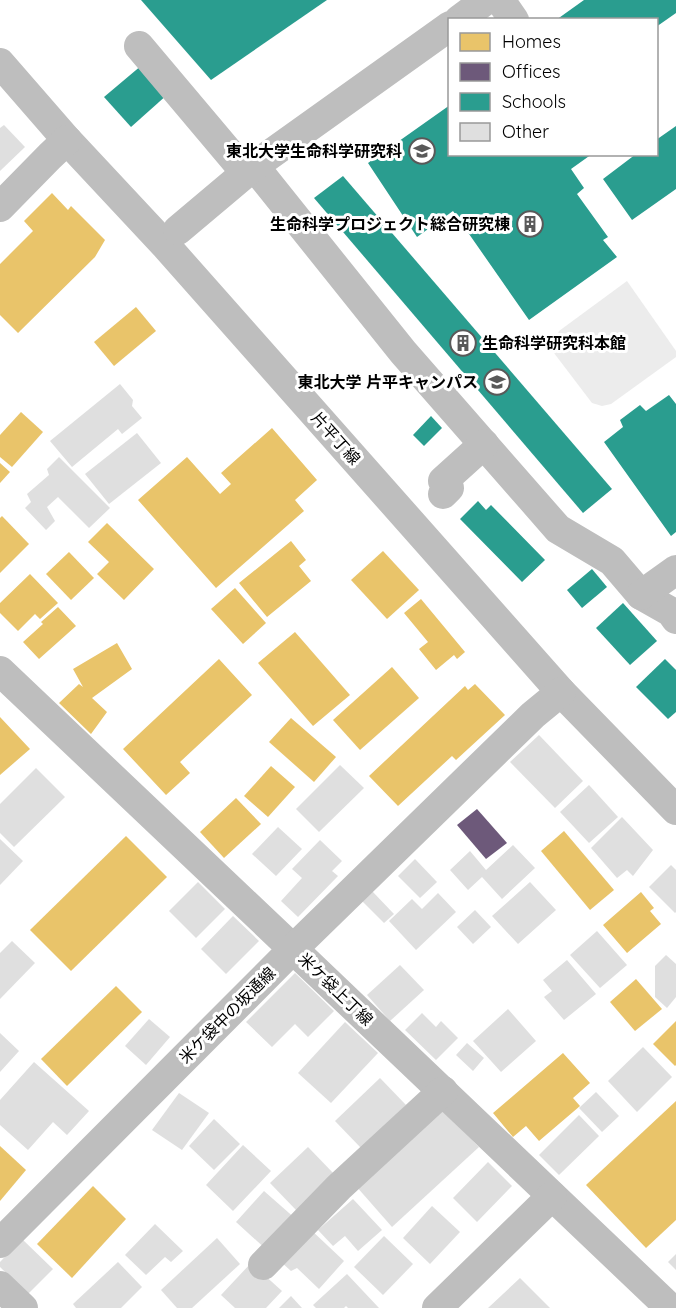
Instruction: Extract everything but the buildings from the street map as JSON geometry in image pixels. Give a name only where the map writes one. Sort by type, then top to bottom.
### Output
[{"type":"street","points":[[462,18],[486,0]]},
{"type":"street","points":[[500,0],[513,18]]},
{"type":"street","points":[[178,230],[250,170],[448,27]]},
{"type":"street","points":[[139,46],[250,170],[403,352],[558,529],[612,561],[641,595],[671,612],[676,619]]},
{"type":"street","name":"片平丁線","points":[[0,63],[67,140],[166,246],[561,692],[676,810]]},
{"type":"street","points":[[0,207],[67,140]]},
{"type":"street","points":[[443,494],[449,488],[443,482],[484,444]]},
{"type":"street","points":[[641,595],[676,570]]},
{"type":"street","name":"米ケ袋上丁線","points":[[0,671],[670,1308]]},
{"type":"street","name":"米ケ袋中の坂通線","points":[[0,1243],[293,948],[533,715],[561,692]]},
{"type":"street","points":[[263,1265],[339,1187],[443,1091]]},
{"type":"street","points":[[437,1308],[552,1196]]},
{"type":"street","points":[[0,1286],[23,1308]]},
{"type":"shaded area","points":[[627,281],[676,351],[676,357],[611,404],[602,406],[592,403],[554,353],[554,342],[559,331]]},
{"type":"place","name":"東北大学生命科学研究科","points":[[422,151]]},
{"type":"place","name":"生命科学プロジェクト総合研究棟","points":[[530,224]]},
{"type":"place","name":"生命科学研究科本館","points":[[463,343]]},
{"type":"place","name":"東北大学 片平キャンパス","points":[[497,382]]}]
